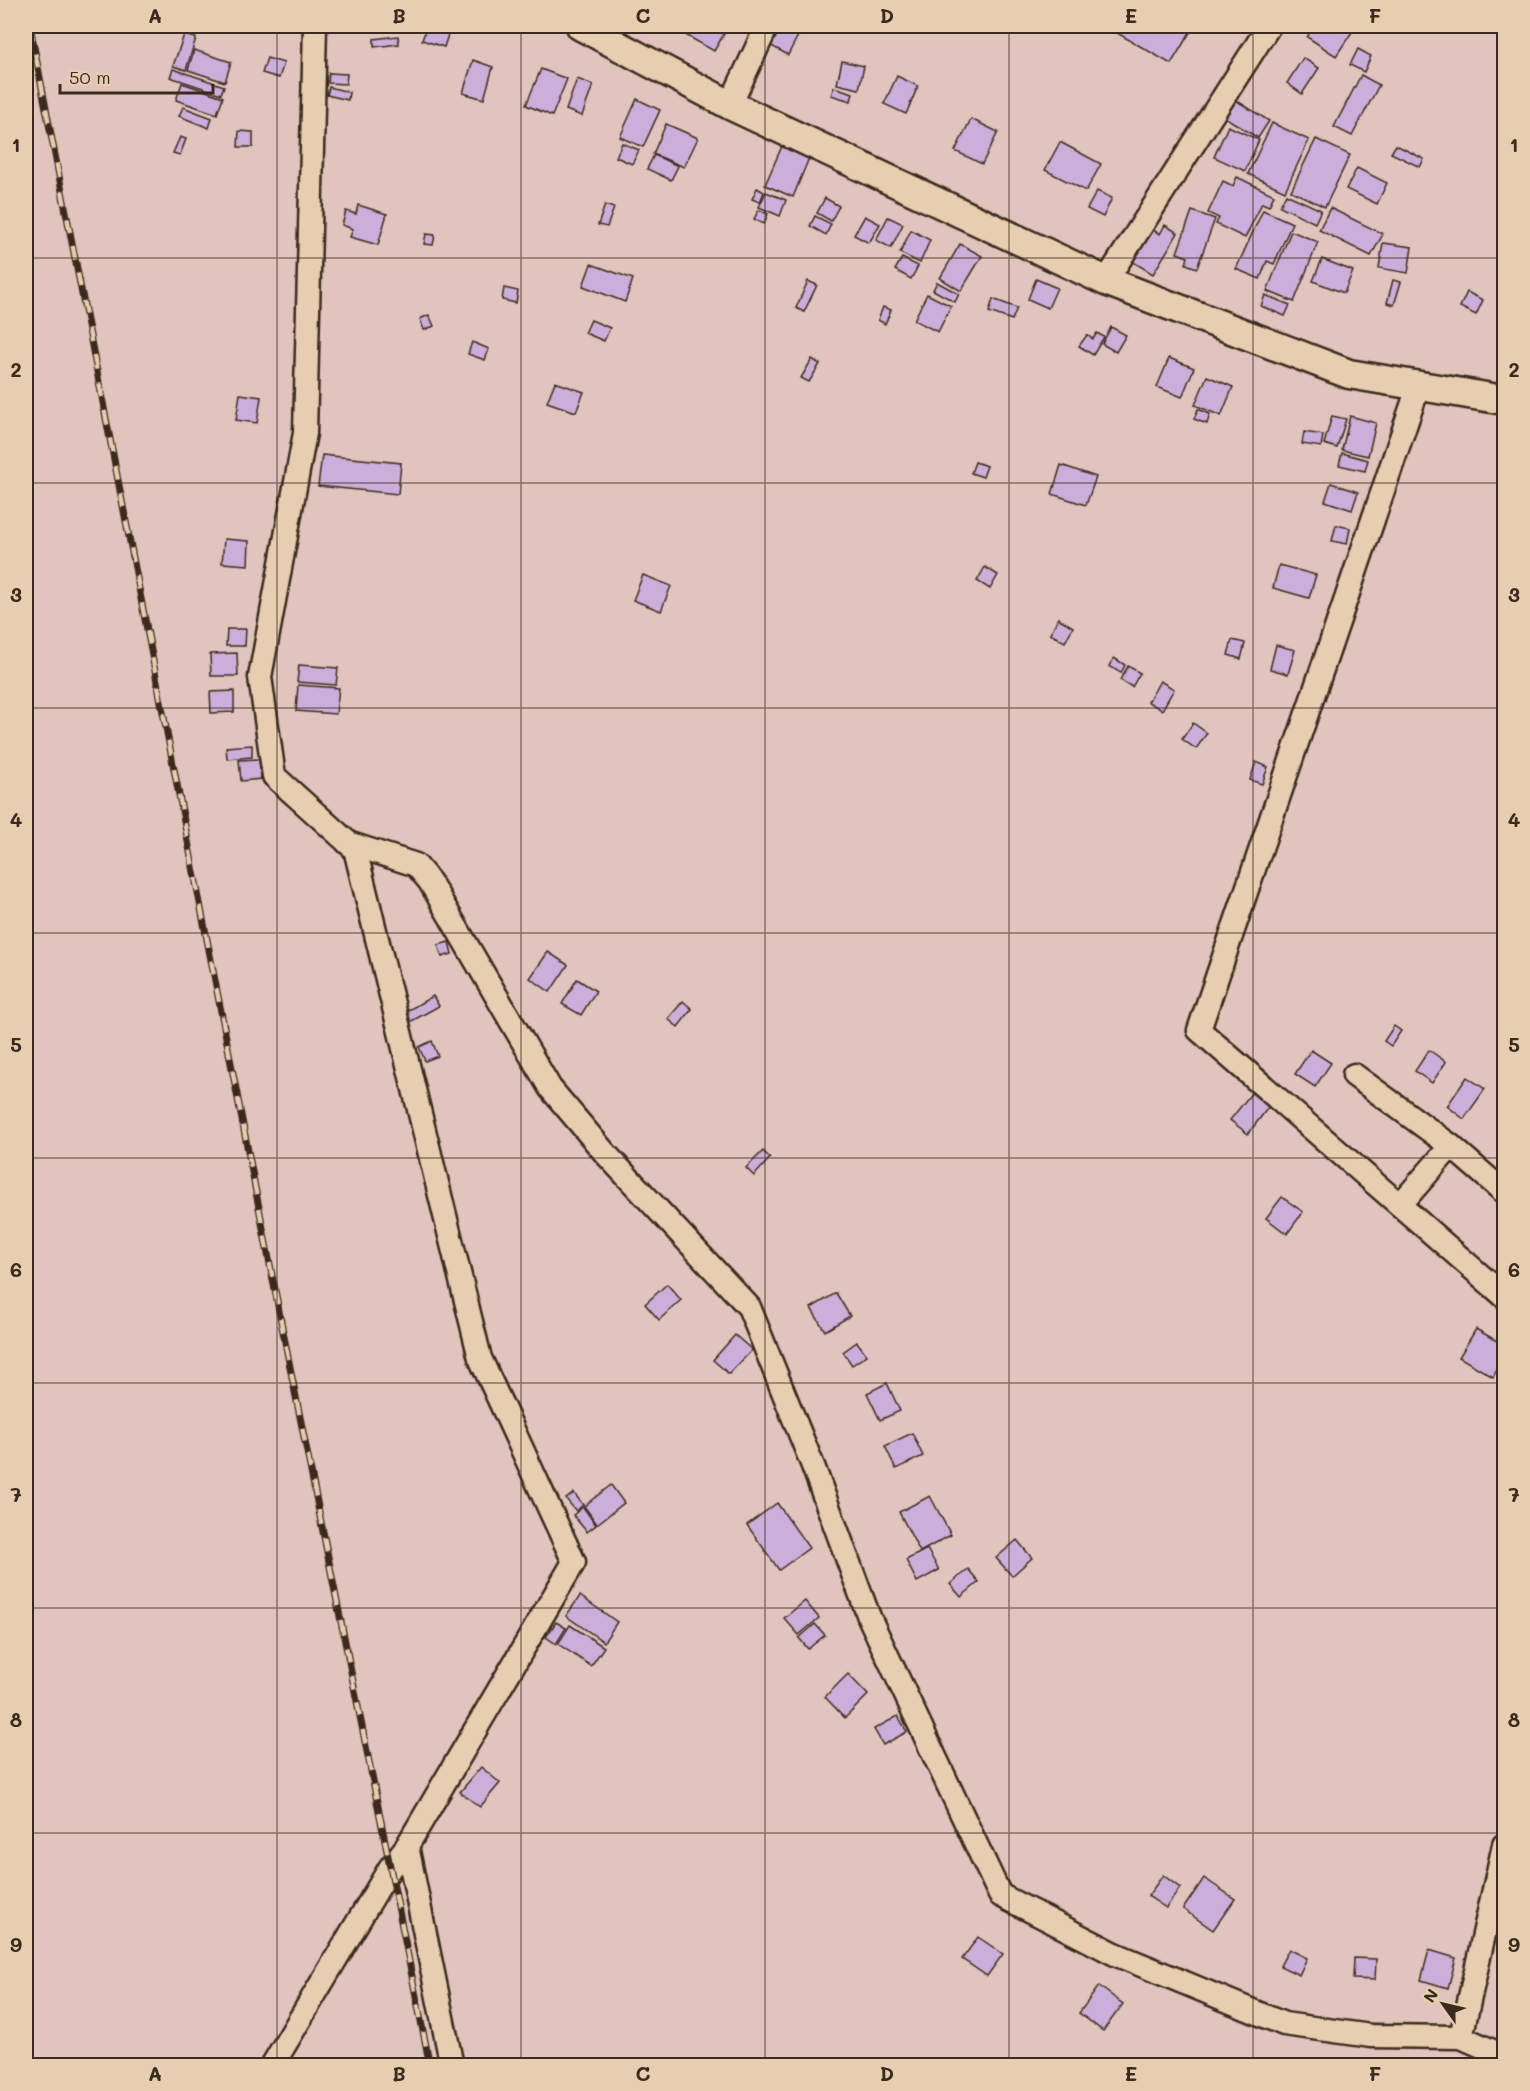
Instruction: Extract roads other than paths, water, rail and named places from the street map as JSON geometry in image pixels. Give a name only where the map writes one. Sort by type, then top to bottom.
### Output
[{"type":"main road","points":[[581,26],[730,105],[1106,281],[1349,374],[1504,400]]},
{"type":"street","points":[[272,2066],[390,1868],[407,1845],[574,1562],[480,1358],[355,849],[274,776],[260,676],[305,433],[315,26]]},
{"type":"street","points":[[730,105],[767,26]]},
{"type":"street","points":[[1106,281],[1269,26]]},
{"type":"street","points":[[1419,385],[1199,1030],[1504,1296]]},
{"type":"street","points":[[348,843],[416,865],[430,882],[550,1088],[605,1153],[749,1306],[813,1466],[869,1617],[1000,1895],[1115,1954],[1284,2024],[1371,2036],[1461,2037],[1504,2056]]},
{"type":"street","points":[[1354,1075],[1451,1146],[1504,1192]]},
{"type":"street","points":[[1400,1205],[1451,1146]]},
{"type":"street","points":[[407,1845],[452,2066]]},
{"type":"street","points":[[1461,2037],[1504,1845]]},
{"type":"railway","points":[[30,26],[286,1347],[430,2066]]}]
